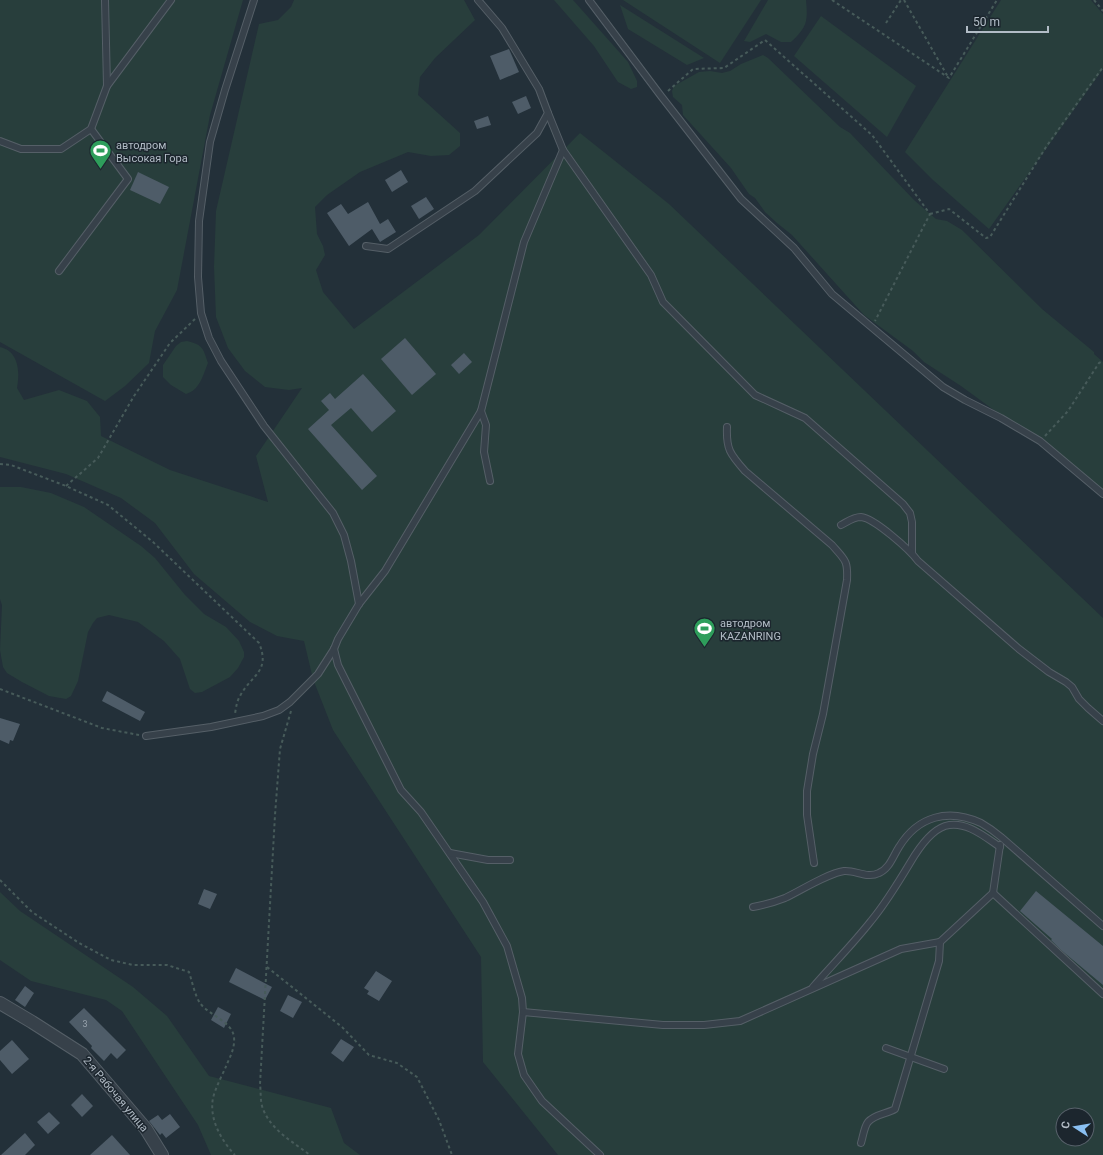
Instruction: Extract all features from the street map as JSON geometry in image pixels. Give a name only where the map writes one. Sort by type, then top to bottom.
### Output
[{"type":"street","name":"2-я Рабочая улица","points":[[0,1003],[82,1054],[146,1128],[156,1152]]},
{"type":"lane","points":[[105,0],[107,86]]},
{"type":"lane","points":[[0,141],[21,149],[61,149],[91,130],[107,86],[171,0]]},
{"type":"lane","points":[[254,0],[210,142],[198,221],[198,277],[201,313],[209,338],[221,361],[264,426],[333,512],[344,535],[351,561],[359,604]]},
{"type":"lane","points":[[478,0],[502,28],[538,89],[563,150],[651,275],[663,302],[755,395],[805,418],[903,504],[910,513],[912,522],[912,553]]},
{"type":"lane","points":[[589,0],[741,199],[794,248],[832,294],[943,387],[1040,441],[1103,494]]},
{"type":"lane","points":[[366,246],[388,249],[475,191],[538,133],[548,113]]},
{"type":"lane","points":[[59,271],[128,180],[91,130]]},
{"type":"lane","points":[[146,736],[212,727],[263,716],[279,710],[290,702],[318,674],[359,604],[385,571],[481,411],[524,242],[563,150]]},
{"type":"lane","points":[[481,411],[486,424],[484,452],[490,481]]},
{"type":"lane","points":[[727,426],[729,450],[744,471],[832,545],[848,566],[847,580],[823,714],[812,754],[807,791],[807,815],[814,863]]},
{"type":"lane","points":[[841,525],[855,518],[862,517],[869,519],[912,553],[918,561],[1019,649],[1049,672],[1072,687],[1079,699],[1103,721]]},
{"type":"lane","points":[[334,649],[338,666],[401,790],[421,812],[450,852],[483,902],[507,946],[522,998],[523,1012],[518,1054],[524,1075],[542,1101],[600,1155]]},
{"type":"lane","points":[[753,908],[784,898],[833,874],[848,871],[871,876],[882,872],[888,866],[907,835],[915,827],[930,819],[951,816],[981,823],[1001,837],[1103,926]]},
{"type":"lane","points":[[810,990],[871,922],[890,897],[915,855],[929,836],[944,826],[958,826],[970,828],[1000,847]]},
{"type":"lane","points":[[523,1012],[662,1025],[704,1026],[740,1021],[901,949],[940,942],[993,893],[1001,837]]},
{"type":"lane","points":[[450,852],[488,860],[510,860]]},
{"type":"lane","points":[[993,893],[1103,994]]},
{"type":"lane","points":[[861,1143],[868,1122],[877,1116],[895,1109],[939,961],[940,942]]},
{"type":"lane","points":[[886,1048],[944,1069]]},
{"type":"path","points":[[832,0],[949,78]]},
{"type":"path","points":[[886,23],[901,0]]},
{"type":"path","points":[[904,0],[949,78]]},
{"type":"path","points":[[949,78],[997,0]]},
{"type":"path","points":[[1094,0],[1103,11]]},
{"type":"path","points":[[661,96],[693,69],[724,68],[765,40],[872,135],[930,214]]},
{"type":"path","points":[[872,327],[930,214],[949,209],[986,238],[990,237],[1046,147],[1103,67]]},
{"type":"path","points":[[66,486],[98,458],[134,396],[170,343],[201,313]]},
{"type":"path","points":[[1040,441],[1068,411],[1099,363],[1103,361]]},
{"type":"path","points":[[0,464],[11,465],[66,486],[108,505],[153,542],[259,643],[263,654],[260,671],[241,694],[236,705],[234,722]]},
{"type":"path","points":[[0,689],[102,728],[146,736]]},
{"type":"path","points":[[290,702],[291,714],[280,748],[260,1084],[263,1108],[272,1124],[310,1155]]},
{"type":"path","points":[[0,880],[32,912],[79,943],[111,960],[133,965],[167,965],[189,972],[200,1003],[208,1012],[219,1017],[232,1031],[234,1036],[233,1048],[213,1098],[213,1120],[225,1145],[235,1155]]},
{"type":"path","points":[[267,968],[342,1026],[369,1054],[397,1063],[417,1077],[440,1120],[452,1155]]},
{"type":"green space","name":"автодром Высокая Гора","points":[[0,0],[243,0],[210,115],[177,290],[155,331],[149,363],[125,386],[105,401],[0,342]]},
{"type":"green space","name":"автодром KAZANRING","points":[[294,0],[464,0],[475,20],[435,58],[420,77],[418,95],[460,133],[460,146],[449,155],[431,156],[408,152],[360,172],[327,195],[315,207],[317,234],[323,246],[325,255],[316,270],[323,292],[354,329],[479,235],[580,133],[669,204],[1103,618],[1103,1155],[558,1155],[483,1062],[481,957],[333,730],[313,679],[304,641],[277,636],[250,622],[194,574],[155,523],[121,498],[66,474],[0,457],[0,347],[8,350],[15,359],[18,369],[17,388],[24,400],[59,390],[87,401],[100,417],[101,436],[170,470],[268,502],[256,456],[302,388],[289,390],[265,387],[245,371],[228,348],[216,317],[214,267],[216,211],[259,24],[278,20],[291,7]]},
{"type":"green space","points":[[554,0],[573,0],[628,62],[637,81],[637,87],[631,89],[618,82],[594,46]]},
{"type":"green space","points":[[623,0],[761,0],[720,63]]},
{"type":"green space","points":[[768,0],[806,0],[807,14],[805,24],[791,42],[781,42],[766,34],[750,42],[744,41]]},
{"type":"green space","points":[[1001,0],[1091,0],[1103,14],[1103,69],[989,229],[933,180],[905,152]]},
{"type":"green space","points":[[620,5],[704,58],[687,65],[628,29]]},
{"type":"green space","points":[[821,16],[916,86],[887,137],[794,56]]},
{"type":"green space","points":[[763,55],[768,58],[840,127],[850,133],[914,200],[936,219],[947,221],[962,230],[1042,309],[1094,352],[1094,354],[1103,362],[1103,490],[961,386],[924,362],[913,351],[864,315],[792,235],[765,212],[755,198],[749,194],[731,168],[683,115],[682,105],[673,97],[672,91],[674,86],[699,72],[710,71],[722,73],[730,71],[741,64]]},
{"type":"green space","points":[[187,341],[202,348],[208,363],[198,386],[186,394],[171,385],[163,377],[163,365],[176,346],[181,342]]},
{"type":"green space","points":[[0,487],[21,487],[51,493],[84,507],[141,546],[155,558],[185,595],[204,614],[226,627],[239,641],[244,652],[244,657],[238,668],[230,677],[202,692],[195,693],[190,689],[180,659],[164,641],[138,622],[109,615],[97,618],[88,632],[78,681],[71,696],[66,699],[49,696],[7,673],[3,667],[0,650],[2,605],[0,599]]},
{"type":"green space","points":[[0,892],[20,911],[133,987],[167,1016],[209,1076],[331,1108],[344,1143],[360,1155],[211,1155],[198,1125],[122,1011],[106,1000],[31,981],[0,960]]},
{"type":"building","points":[[509,49],[519,72],[500,80],[490,56]]},
{"type":"building","points":[[526,96],[531,108],[518,114],[512,102]]},
{"type":"building","points":[[488,116],[491,125],[477,129],[474,121]]},
{"type":"building","points":[[401,170],[408,182],[392,192],[385,180]]},
{"type":"building","points":[[138,172],[169,187],[160,204],[130,190]]},
{"type":"building","points":[[426,197],[434,209],[419,219],[411,206]]},
{"type":"building","points":[[368,202],[380,224],[388,219],[396,232],[380,242],[372,229],[349,246],[327,213],[341,204],[348,214]]},
{"type":"building","points":[[405,338],[436,374],[412,395],[381,359]]},
{"type":"building","points":[[464,353],[472,362],[459,374],[451,365]]},
{"type":"building","points":[[363,374],[396,411],[372,432],[351,408],[331,425],[377,476],[362,490],[308,429],[329,410],[321,401],[330,393],[335,399]]},
{"type":"building","points":[[107,691],[145,712],[140,721],[102,701]]},
{"type":"building","points":[[0,718],[20,724],[13,741],[10,740],[9,744],[0,740]]},
{"type":"building","points":[[204,889],[217,894],[210,909],[198,904]]},
{"type":"building","points":[[1036,891],[1103,946],[1103,985],[1061,950],[1051,940],[1052,939],[1020,911]]},
{"type":"building","points":[[236,968],[272,987],[265,1000],[229,982]]},
{"type":"building","points":[[376,971],[392,981],[379,1001],[367,994],[369,991],[364,988]]},
{"type":"building","points":[[25,986],[34,993],[25,1007],[15,1000]]},
{"type":"building","points":[[288,995],[302,1002],[293,1018],[280,1011]]},
{"type":"building","points":[[218,1007],[231,1014],[224,1028],[211,1020]]},
{"type":"building","points":[[84,1008],[126,1050],[117,1059],[111,1053],[104,1061],[69,1022]]},
{"type":"building","points":[[341,1039],[354,1047],[343,1062],[331,1053]]},
{"type":"building","points":[[12,1040],[29,1059],[12,1074],[0,1060],[0,1051]]},
{"type":"building","points":[[82,1094],[93,1106],[82,1117],[71,1105]]},
{"type":"building","points":[[49,1112],[60,1123],[48,1134],[37,1122]]},
{"type":"building","points":[[170,1114],[180,1127],[166,1138],[162,1133],[160,1135],[149,1121],[158,1115],[162,1120]]},
{"type":"building","points":[[25,1133],[35,1145],[25,1155],[1,1155]]},
{"type":"building","points":[[112,1135],[130,1155],[90,1155]]},
{"type":"place","name":"автодром Высокая Гора","points":[[100,170]]},
{"type":"place","name":"автодром KAZANRING","points":[[704,648]]}]
